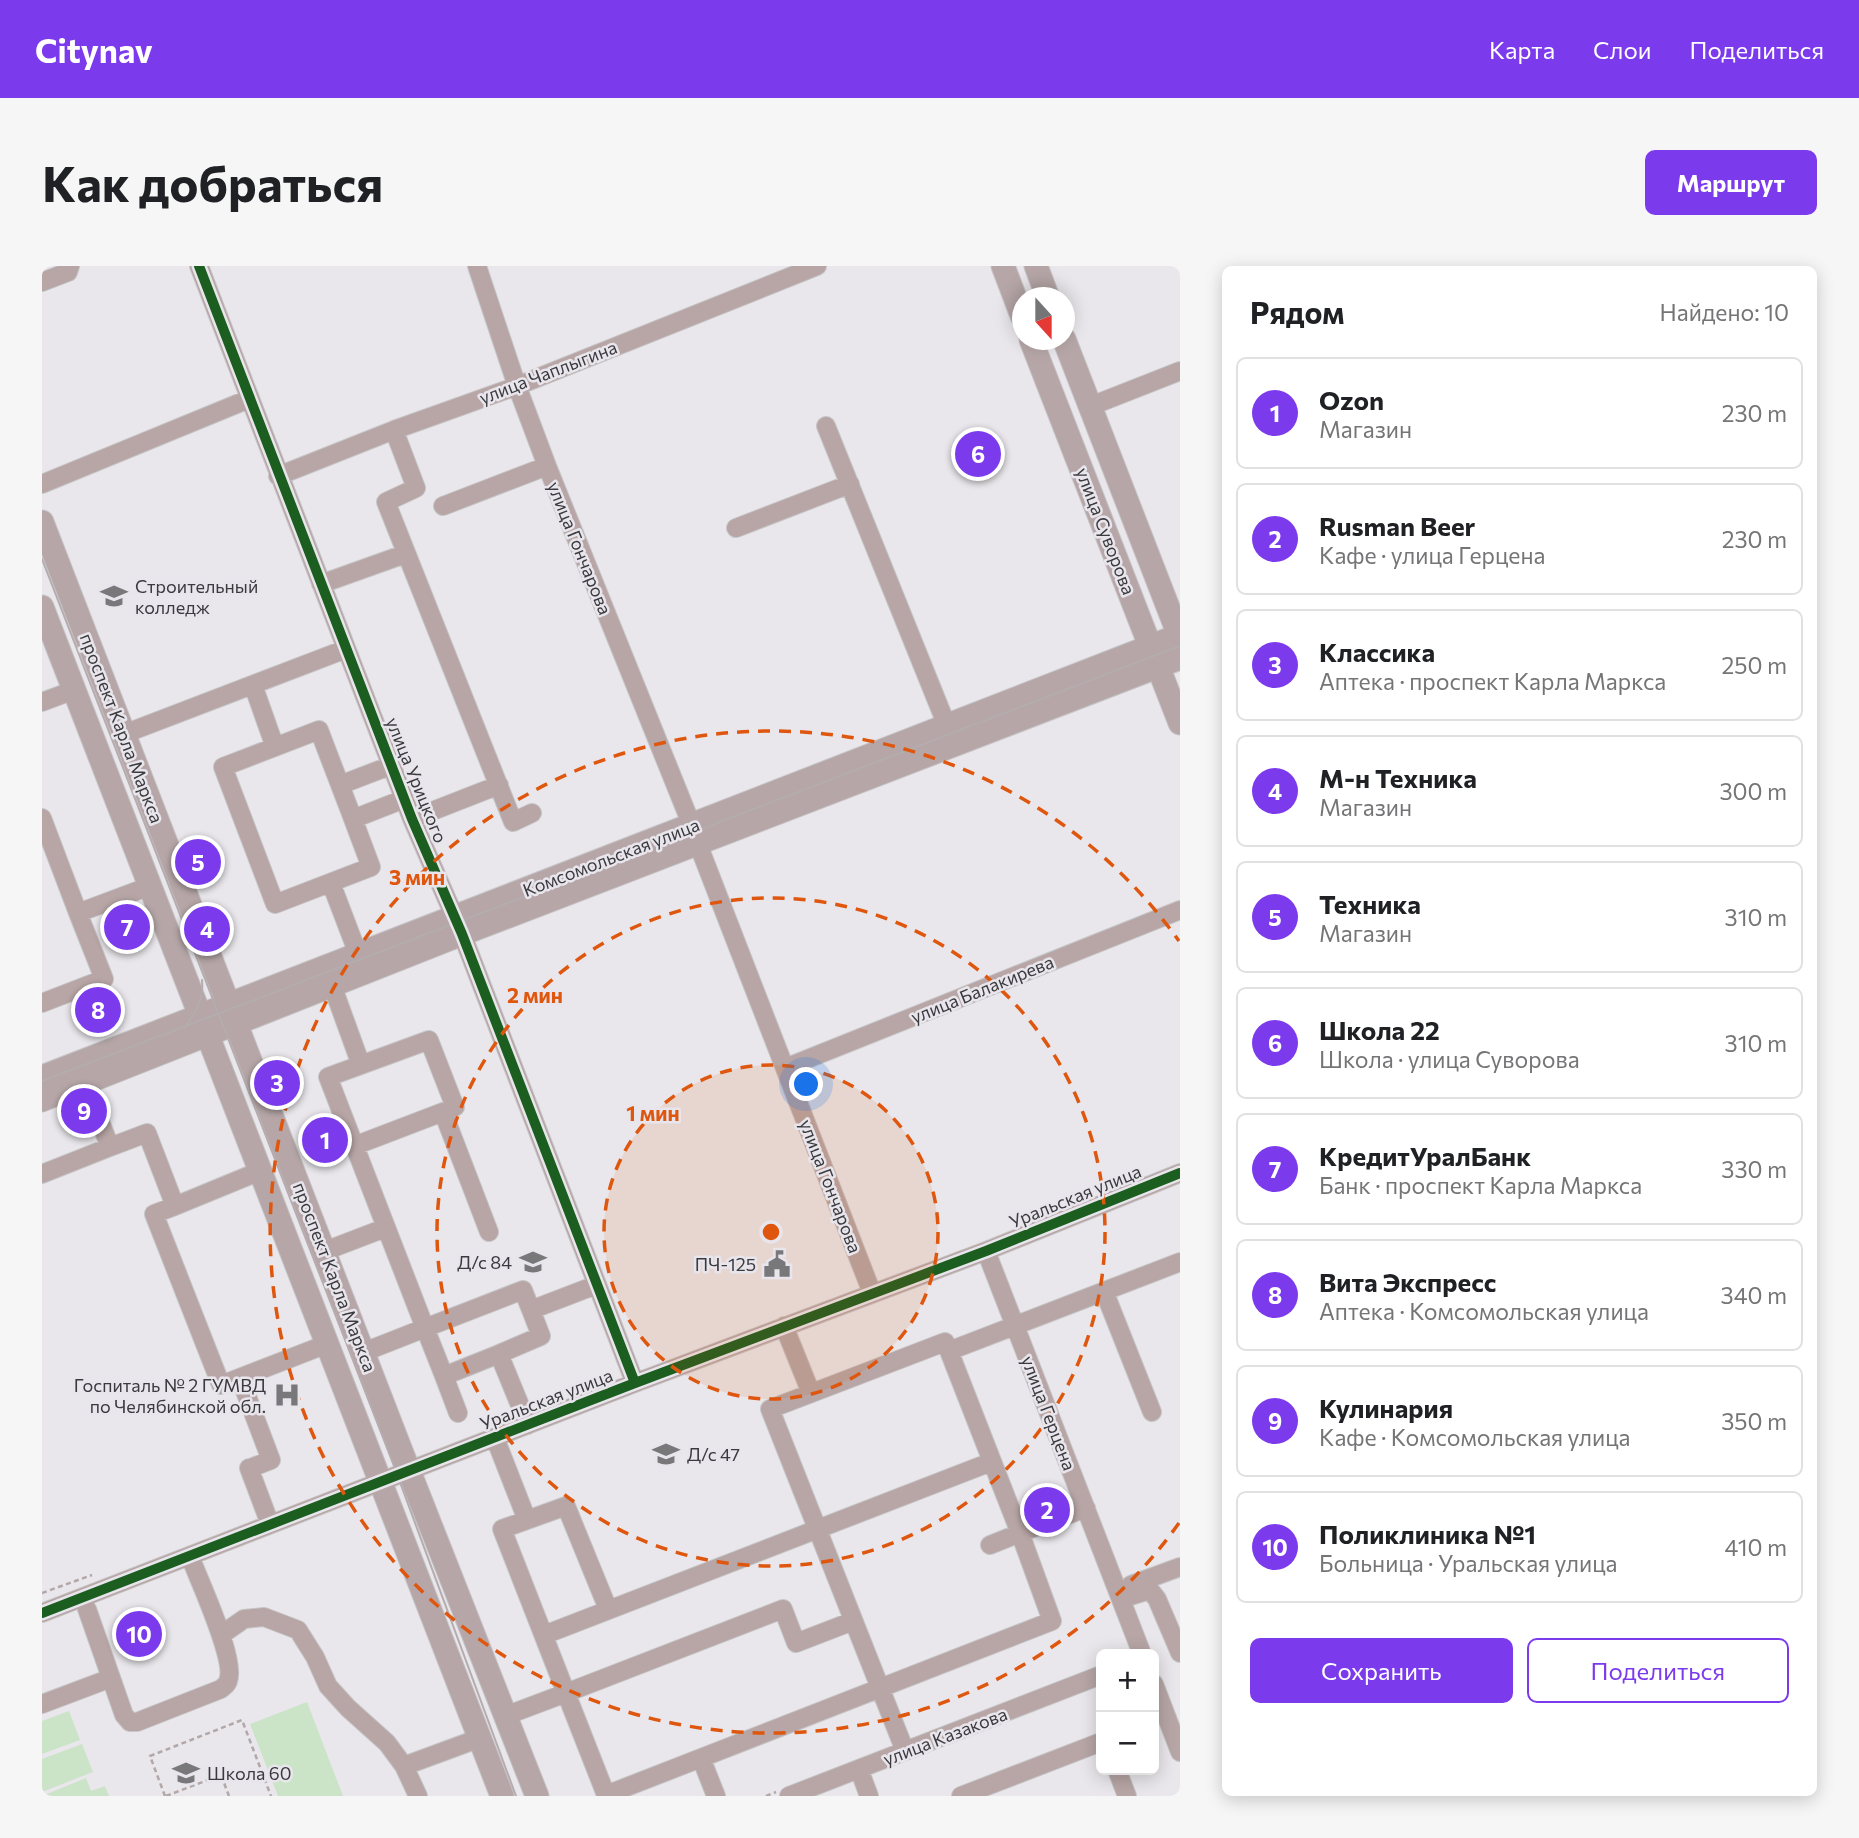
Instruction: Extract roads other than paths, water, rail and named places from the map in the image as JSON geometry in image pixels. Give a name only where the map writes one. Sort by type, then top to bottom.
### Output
[{"type":"main road","points":[[1003,266],[1012,288]]},
{"type":"main road","points":[[1036,266],[1044,287]]},
{"type":"main road","name":"улица Суворова","points":[[1035,350],[1180,723]]},
{"type":"main road","name":"улица Суворова","points":[[1069,350],[1180,636]]},
{"type":"main road","name":"проспект Карла Маркса","points":[[42,522],[537,1796]]},
{"type":"main road","name":"проспект Карла Маркса","points":[[42,607],[502,1796]]},
{"type":"main road","name":"Комсомольская улица","points":[[233,1013],[332,985],[458,926],[1154,657],[1180,636]]},
{"type":"main road","name":"Комсомольская улица","points":[[695,835],[947,726],[1154,657],[1180,658]]},
{"type":"main road","name":"Комсомольская улица","points":[[42,1077],[233,1013],[358,954],[458,926]]},
{"type":"main road","name":"Комсомольская улица","points":[[42,1100],[85,1083],[204,1024]]},
{"type":"street","points":[[42,282],[68,272],[70,266]]},
{"type":"street","name":"улица Урицкого","points":[[199,266],[404,799],[458,926],[635,1383]]},
{"type":"street","name":"улица Гончарова","points":[[477,266],[547,466],[695,835],[872,1293]]},
{"type":"street","name":"улица Чаплыгина","points":[[278,476],[394,430],[517,386],[817,266]]},
{"type":"street","points":[[1091,406],[1180,372]]},
{"type":"street","points":[[42,484],[249,399]]},
{"type":"street","points":[[826,426],[947,726]]},
{"type":"street","points":[[394,430],[416,488],[386,502],[513,822],[532,813]]},
{"type":"street","points":[[443,506],[547,466]]},
{"type":"street","points":[[736,528],[850,484]]},
{"type":"street","points":[[321,584],[405,554]]},
{"type":"street","points":[[124,734],[346,649]]},
{"type":"street","points":[[253,685],[275,747]]},
{"type":"street","points":[[42,702],[74,690]]},
{"type":"street","points":[[319,730],[371,867],[275,904],[223,767],[275,747],[319,730]]},
{"type":"street","points":[[340,785],[392,765]]},
{"type":"street","points":[[412,819],[499,785]]},
{"type":"street","points":[[353,819],[404,799]]},
{"type":"street","points":[[42,818],[104,979],[42,1003]]},
{"type":"street","points":[[331,883],[358,954]]},
{"type":"street","points":[[78,913],[150,886]]},
{"type":"street","name":"улица Балакирева","points":[[785,1068],[1180,910]]},
{"type":"street","points":[[332,985],[361,1065]]},
{"type":"street","points":[[354,1146],[455,1107],[429,1040],[328,1077],[354,1146],[385,1228],[458,1413]]},
{"type":"street","points":[[85,1083],[110,1147]]},
{"type":"street","points":[[443,1112],[489,1232]]},
{"type":"street","points":[[42,1174],[147,1133],[175,1206]]},
{"type":"street","points":[[260,1171],[154,1214],[221,1385],[327,1344]]},
{"type":"street","name":"Уральская улица","points":[[42,1613],[635,1383],[986,1251],[1180,1173]]},
{"type":"street","points":[[325,1251],[385,1228]]},
{"type":"street","name":"улица Герцена","points":[[986,1251],[1140,1649]]},
{"type":"street","points":[[949,1351],[1180,1262]]},
{"type":"street","points":[[531,1310],[596,1284]]},
{"type":"street","points":[[364,1352],[523,1290],[541,1336],[444,1376]]},
{"type":"street","points":[[1104,1290],[1152,1412]]},
{"type":"street","points":[[784,1326],[811,1393]]},
{"type":"street","points":[[608,1609],[566,1506],[502,1529],[606,1795],[882,1689],[1052,1622],[945,1342],[770,1409],[882,1689],[905,1751]]},
{"type":"street","points":[[499,1354],[528,1425]]},
{"type":"street","points":[[240,1378],[271,1460],[251,1468],[270,1524]]},
{"type":"street","points":[[495,1438],[527,1520]]},
{"type":"street","points":[[544,1634],[991,1462]]},
{"type":"street","points":[[990,1545],[1086,1508]]},
{"type":"street","points":[[87,1609],[124,1715],[130,1722],[137,1723],[221,1689],[228,1683],[230,1673],[221,1636],[190,1556]]},
{"type":"street","points":[[1119,1595],[1149,1585],[1180,1567]]},
{"type":"street","points":[[1149,1585],[1180,1653]]},
{"type":"street","points":[[505,1716],[783,1609],[796,1643],[853,1621]]},
{"type":"street","points":[[221,1636],[244,1619],[264,1617],[298,1630],[315,1657],[328,1686],[348,1708],[380,1735],[404,1766],[418,1796]]},
{"type":"street","name":"улица Казакова","points":[[789,1796],[1096,1677]]},
{"type":"street","points":[[42,1704],[111,1678]]},
{"type":"street","points":[[1159,1697],[1180,1752]]},
{"type":"street","points":[[404,1766],[480,1738]]},
{"type":"street","points":[[961,1796],[988,1791],[1096,1744]]},
{"type":"street","points":[[701,1758],[716,1796]]},
{"type":"street","points":[[859,1769],[869,1796]]},
{"type":"street","points":[[1119,1775],[1127,1796]]},
{"type":"tram line","points":[[42,559],[394,1466],[516,1796]]},
{"type":"tram line","points":[[42,1081],[1180,646]]},
{"type":"tram line","points":[[185,1027],[198,1005],[202,980]]},
{"type":"place","name":"Школа 22","points":[[978,454]]},
{"type":"place","name":"Строительный колледж","points":[[114,596]]},
{"type":"place","name":"Техника","points":[[198,862]]},
{"type":"place","name":"КредитУралБанк","points":[[127,927]]},
{"type":"place","name":"М-н Техника","points":[[207,929]]},
{"type":"place","name":"Вита Экспресс","points":[[98,1010]]},
{"type":"place","name":"Классика","points":[[277,1083]]},
{"type":"place","name":"Кулинария","points":[[84,1111]]},
{"type":"place","name":"Ozon","points":[[325,1140]]},
{"type":"place","name":"Д/с 84","points":[[533,1262]]},
{"type":"place","name":"ПЧ-125","points":[[777,1264]]},
{"type":"place","name":"Госпиталь № 2 ГУМВД по Челябинской обл.","points":[[287,1395]]},
{"type":"place","name":"Д/с 47","points":[[666,1454]]},
{"type":"place","name":"Rusman Beer","points":[[1047,1510]]},
{"type":"place","name":"Поликлиника №1","points":[[139,1634]]},
{"type":"place","name":"Школа 60","points":[[186,1773]]}]
